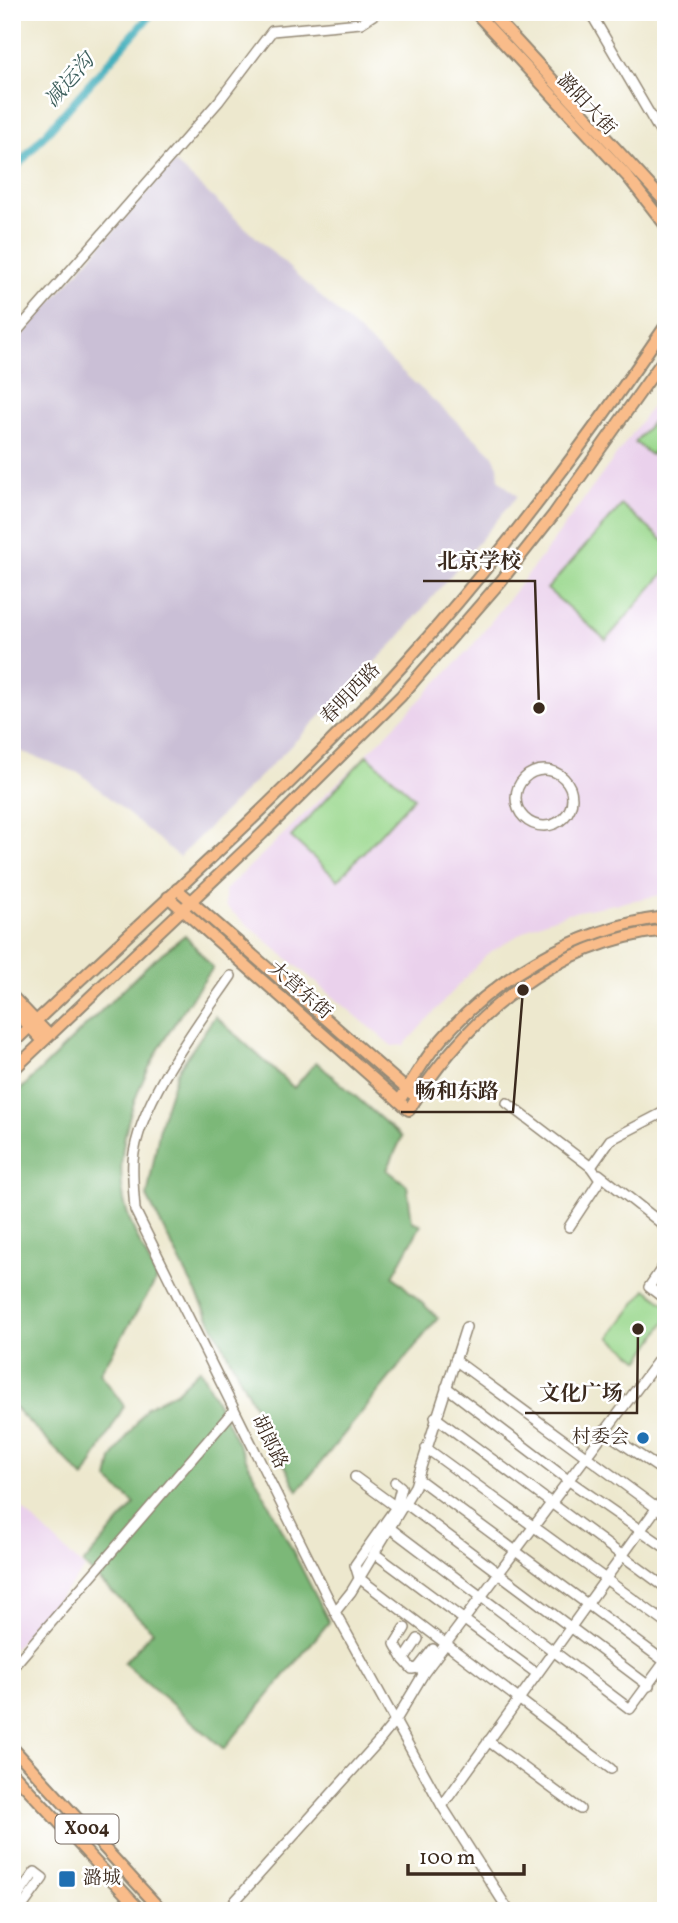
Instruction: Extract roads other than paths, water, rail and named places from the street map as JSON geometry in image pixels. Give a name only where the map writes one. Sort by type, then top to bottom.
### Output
[{"type":"main road","name":"潞阳大街","points":[[475,12],[627,176],[666,226]]},
{"type":"main road","name":"潞阳大街","points":[[490,12],[666,204]]},
{"type":"main road","name":"春明西路","points":[[12,1044],[331,740],[453,608],[509,543],[592,434],[666,325]]},
{"type":"main road","name":"春明西路","points":[[12,1071],[401,696],[554,514],[666,356]]},
{"type":"main road","name":"大营东街","points":[[168,897],[186,905],[407,1090],[416,1098],[409,1110],[186,905],[177,889]]},
{"type":"main road","points":[[399,1101],[451,1030],[477,1003],[518,972],[579,940],[625,924],[666,917]]},
{"type":"main road","points":[[416,1098],[431,1075],[480,1019],[506,995],[538,973],[600,946],[666,930]]},
{"type":"main road","points":[[12,996],[46,1038]]},
{"type":"main road","points":[[12,1008],[33,1024]]},
{"type":"main road","name":"X004","points":[[12,1747],[162,1911]]},
{"type":"main road","name":"X004","points":[[12,1772],[141,1911]]},
{"type":"street","points":[[12,337],[219,101],[272,32],[361,23],[378,12]]},
{"type":"street","points":[[590,12],[666,142]]},
{"type":"street","points":[[545,770],[554,772],[569,785],[571,804],[561,820],[543,826],[534,824],[520,814],[517,788],[528,775],[545,770]]},
{"type":"street","name":"胡郎路","points":[[231,976],[192,1033],[149,1107],[133,1160],[135,1210],[335,1612],[442,1806],[509,1911]]},
{"type":"street","points":[[507,1103],[666,1227]]},
{"type":"street","points":[[595,1170],[610,1140],[666,1111]]},
{"type":"street","points":[[569,1227],[600,1180],[595,1170]]},
{"type":"street","points":[[666,1262],[649,1287],[666,1300]]},
{"type":"street","points":[[466,1326],[417,1478],[355,1565],[359,1578],[611,1769]]},
{"type":"street","points":[[421,1671],[445,1645],[604,1431],[662,1361],[666,1350]]},
{"type":"street","points":[[455,1360],[666,1515]]},
{"type":"street","points":[[446,1387],[568,1480],[666,1548]]},
{"type":"street","points":[[12,1668],[234,1410]]},
{"type":"street","points":[[435,1417],[666,1588]]},
{"type":"street","points":[[604,1431],[666,1473]]},
{"type":"street","points":[[426,1448],[666,1623]]},
{"type":"street","points":[[355,1477],[498,1573],[649,1686]]},
{"type":"street","points":[[390,1528],[630,1709],[665,1661],[417,1478]]},
{"type":"street","points":[[335,1612],[390,1528],[400,1505],[401,1487],[395,1482]]},
{"type":"street","points":[[442,1806],[666,1495]]},
{"type":"street","points":[[374,1553],[536,1673]]},
{"type":"street","points":[[405,1628],[395,1644],[412,1669],[421,1671]]},
{"type":"street","points":[[404,1660],[418,1639]]},
{"type":"street","points":[[226,1911],[396,1720],[433,1649]]},
{"type":"street","points":[[488,1741],[580,1809]]},
{"type":"street","points":[[12,1905],[36,1872],[43,1878],[19,1911]]},
{"type":"waterway","name":"减运沟","points":[[12,172],[153,12]]},
{"type":"place","name":"北京学校","points":[[539,708]]},
{"type":"place","name":"畅和东路","points":[[523,990]]},
{"type":"place","name":"文化广场","points":[[638,1329]]},
{"type":"place","name":"村委会","points":[[643,1438]]},
{"type":"place","name":"潞城","points":[[67,1879]]}]
